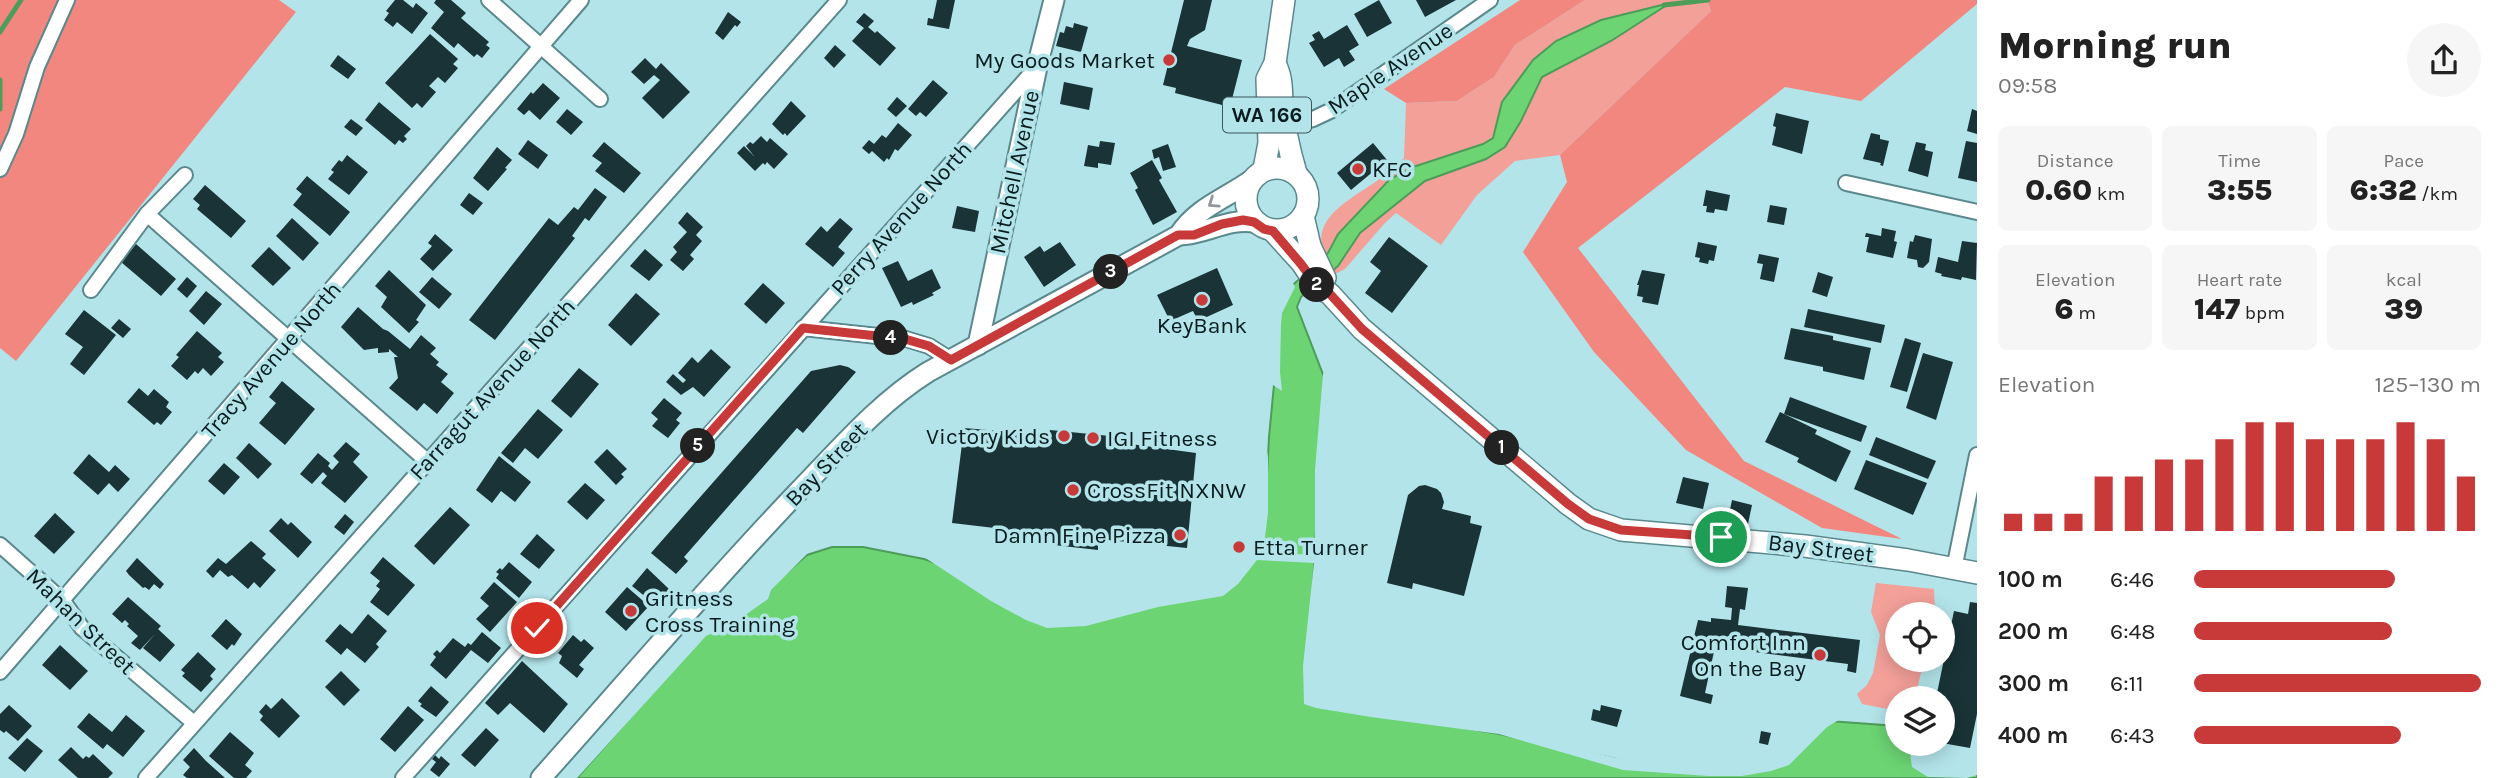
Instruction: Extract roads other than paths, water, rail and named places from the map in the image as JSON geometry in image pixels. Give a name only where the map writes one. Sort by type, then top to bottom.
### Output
[{"type":"main road","name":"Mitchell Avenue","points":[[978,345],[1037,67],[1054,0]]},
{"type":"main road","name":"WA 166","points":[[1273,231],[1254,222],[1246,198],[1259,174],[1269,143],[1267,79],[1275,63],[1284,0]]},
{"type":"main road","name":"WA 166","points":[[1275,63],[1282,80],[1282,101],[1296,173]]},
{"type":"main road","name":"WA 166","points":[[1259,174],[1280,166],[1296,173],[1303,181],[1307,193],[1303,216]]},
{"type":"main road","name":"Bay Street","points":[[541,778],[745,548],[898,392],[1178,235],[1188,221],[1259,174]]},
{"type":"main road","name":"Bay Street","points":[[1303,216],[1308,260]]},
{"type":"main road","points":[[1273,231],[1291,227],[1303,216]]},
{"type":"main road","name":"Bay Street","points":[[1178,235],[1194,235],[1232,221],[1254,222]]},
{"type":"main road","name":"Bay Street","points":[[1273,231],[1308,260],[1325,287],[1362,329],[1391,355],[1568,504],[1599,523],[1621,530],[1805,546],[1977,573]]},
{"type":"street","points":[[0,169],[16,134],[37,67],[67,0]]},
{"type":"street","points":[[489,0],[600,99]]},
{"type":"street","name":"Tracy Avenue North","points":[[0,672],[581,0]]},
{"type":"street","name":"Farragut Avenue North","points":[[146,778],[839,0]]},
{"type":"street","name":"Maple Avenue","points":[[1286,126],[1330,111],[1490,0]]},
{"type":"street","name":"Perry Avenue North","points":[[403,778],[1037,67]]},
{"type":"street","points":[[91,290],[147,214],[185,175]]},
{"type":"street","points":[[1846,183],[1977,212]]},
{"type":"street","points":[[147,214],[427,461]]},
{"type":"street","points":[[803,328],[905,339],[929,346],[951,360]]},
{"type":"street","points":[[1954,569],[1977,454]]},
{"type":"street","name":"Mahan Street","points":[[0,545],[63,601],[82,628],[194,723]]},
{"type":"waterway","points":[[0,32],[21,0]]},
{"type":"waterway","points":[[1664,5],[1708,0]]},
{"type":"waterway","points":[[0,80],[0,109]]},
{"type":"place","name":"My Goods Market","points":[[1169,60]]},
{"type":"place","name":"KFC","points":[[1358,169]]},
{"type":"place","name":"KeyBank","points":[[1202,300]]},
{"type":"place","name":"Victory Kids","points":[[1064,436]]},
{"type":"place","name":"IGI Fitness","points":[[1093,438]]},
{"type":"place","name":"CrossFit NXNW","points":[[1073,490]]},
{"type":"place","name":"Damn Fine Pizza","points":[[1180,535]]},
{"type":"place","name":"Etta Turner","points":[[1239,547]]},
{"type":"place","name":"Gritness Cross Training","points":[[631,611]]},
{"type":"place","name":"Comfort Inn On the Bay","points":[[1820,655]]}]
